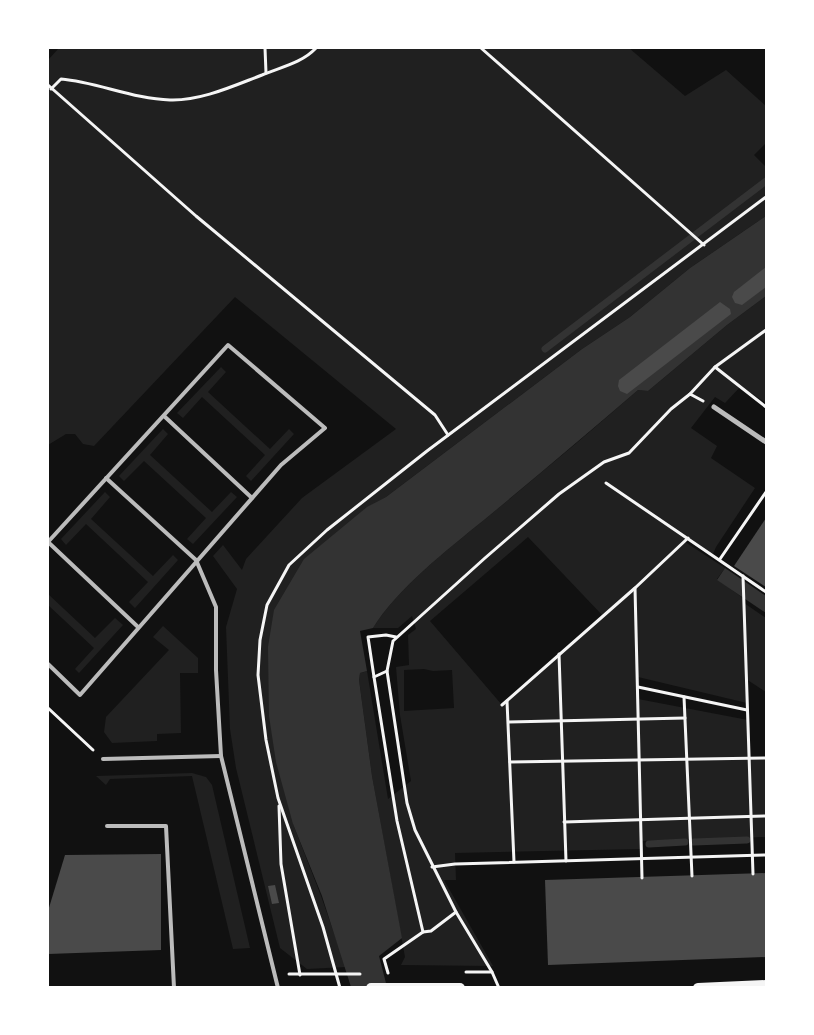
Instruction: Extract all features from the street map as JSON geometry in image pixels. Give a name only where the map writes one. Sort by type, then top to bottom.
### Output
[{"type":"main road","points":[[698,988],[766,985]]},
{"type":"main road","points":[[371,988],[410,986],[460,988]]},
{"type":"street","points":[[714,407],[766,442]]},
{"type":"lane","points":[[48,664],[80,695],[281,465],[324,428],[228,345],[48,542],[138,627]]},
{"type":"lane","points":[[164,416],[252,498]]},
{"type":"lane","points":[[106,478],[196,560],[216,607],[216,670],[221,756],[278,988]]},
{"type":"lane","points":[[102,759],[221,756]]},
{"type":"lane","points":[[107,826],[166,826],[174,988]]},
{"type":"path","points":[[265,48],[266,73]]},
{"type":"path","points":[[51,89],[60,79],[76,80],[148,98],[170,100],[191,98],[219,91],[296,62],[316,48]]},
{"type":"path","points":[[481,48],[704,245]]},
{"type":"path","points":[[48,85],[196,216],[435,415],[448,435]]},
{"type":"path","points":[[300,975],[281,864],[282,835],[278,798],[266,740],[258,676],[260,640],[267,605],[290,565],[327,530],[448,435],[766,197]]},
{"type":"path","points":[[498,988],[492,972],[432,867],[415,830],[407,803],[387,671],[396,636],[559,494],[604,462],[629,453],[715,367],[766,330]]},
{"type":"path","points":[[715,367],[766,407]]},
{"type":"path","points":[[690,394],[714,407]]},
{"type":"path","points":[[606,483],[766,592]]},
{"type":"path","points":[[720,559],[766,492]]},
{"type":"path","points":[[502,705],[635,588],[688,538]]},
{"type":"path","points":[[743,576],[753,874]]},
{"type":"path","points":[[635,588],[642,878]]},
{"type":"path","points":[[396,636],[386,634],[368,636],[397,821],[423,932]]},
{"type":"path","points":[[559,654],[566,861]]},
{"type":"path","points":[[374,677],[387,671]]},
{"type":"path","points":[[638,687],[747,710]]},
{"type":"path","points":[[684,697],[692,876]]},
{"type":"path","points":[[507,700],[514,862]]},
{"type":"path","points":[[48,708],[102,759]]},
{"type":"path","points":[[509,722],[686,718]]},
{"type":"path","points":[[510,762],[766,758]]},
{"type":"path","points":[[278,798],[322,927],[340,988]]},
{"type":"path","points":[[564,822],[766,816]]},
{"type":"path","points":[[432,867],[455,864],[766,855]]},
{"type":"path","points":[[391,980],[384,958],[423,932],[431,931],[456,912]]},
{"type":"path","points":[[276,974],[323,975]]},
{"type":"shaded area","points":[[59,48],[629,48],[685,96],[726,70],[766,106],[766,143],[754,155],[766,167],[766,216],[690,268],[630,317],[582,349],[386,497],[367,508],[337,534],[293,824],[346,967],[307,969],[280,948],[236,768],[230,729],[226,627],[237,589],[213,556],[223,545],[242,570],[246,559],[302,498],[396,429],[235,297],[94,446],[83,444],[75,434],[66,434],[48,445],[48,60]]},
{"type":"shaded area","points":[[766,216],[766,296],[727,325],[648,391],[638,390],[424,570],[395,599],[373,628],[360,631],[367,671],[360,673],[359,680],[372,776],[402,938],[379,956],[387,987],[351,987],[322,896],[293,824],[276,762],[269,716],[268,647],[274,610],[304,559],[367,507],[386,497],[582,349],[630,317],[690,268]]},
{"type":"shaded area","points":[[766,296],[766,403],[741,386],[725,403],[715,397],[691,428],[717,446],[711,458],[755,488],[713,554],[688,538],[685,542],[725,568],[717,579],[743,598],[744,603],[766,618],[766,692],[746,679],[747,703],[638,677],[638,699],[748,720],[749,758],[766,758],[766,837],[642,841],[642,849],[455,853],[456,880],[444,880],[493,966],[401,965],[405,957],[372,776],[359,680],[360,673],[367,671],[388,799],[411,781],[400,715],[396,667],[409,665],[408,635],[416,629],[412,616],[398,628],[373,628],[395,599],[439,557],[638,390],[648,391],[727,325]],"holes":[[[528,537],[603,616],[502,705],[430,621]],[[424,669],[433,671],[452,670],[454,708],[404,711],[404,670]]]},
{"type":"shaded area","points":[[221,367],[226,372],[208,392],[270,449],[289,429],[294,434],[251,481],[246,476],[265,455],[202,397],[183,418],[177,413]]},
{"type":"shaded area","points":[[163,429],[168,434],[150,455],[212,512],[231,492],[237,497],[193,544],[187,539],[206,518],[144,461],[124,481],[119,476]]},
{"type":"shaded area","points":[[105,492],[110,497],[91,519],[153,576],[173,555],[178,560],[135,608],[129,602],[148,582],[86,524],[66,545],[61,539]]},
{"type":"shaded area","points":[[725,568],[766,596],[766,613],[717,580]]},
{"type":"shaded area","points":[[48,594],[95,638],[115,618],[123,625],[79,673],[75,669],[94,648],[48,605]]},
{"type":"shaded area","points":[[163,626],[198,658],[198,673],[180,673],[181,733],[157,734],[157,741],[112,743],[104,732],[106,717],[169,650],[153,637]]},
{"type":"shaded area","points":[[192,773],[206,777],[212,785],[250,948],[233,949],[192,776],[110,779],[106,785],[96,776]]},
{"type":"building","points":[[766,267],[766,287],[742,305],[735,303],[732,297],[734,292]]},
{"type":"building","points":[[720,302],[730,309],[731,314],[627,394],[620,391],[618,386],[619,380]]},
{"type":"building","points":[[766,518],[766,587],[734,566]]},
{"type":"building","points":[[161,854],[161,950],[48,954],[48,911],[65,855]]},
{"type":"building","points":[[766,873],[766,957],[548,965],[545,880]]},
{"type":"building","points":[[275,885],[279,903],[272,904],[268,886]]},
{"type":"waterway","points":[[545,349],[766,181]]},
{"type":"waterway","points":[[694,842],[747,840]]},
{"type":"waterway","points":[[649,844],[685,842]]}]
